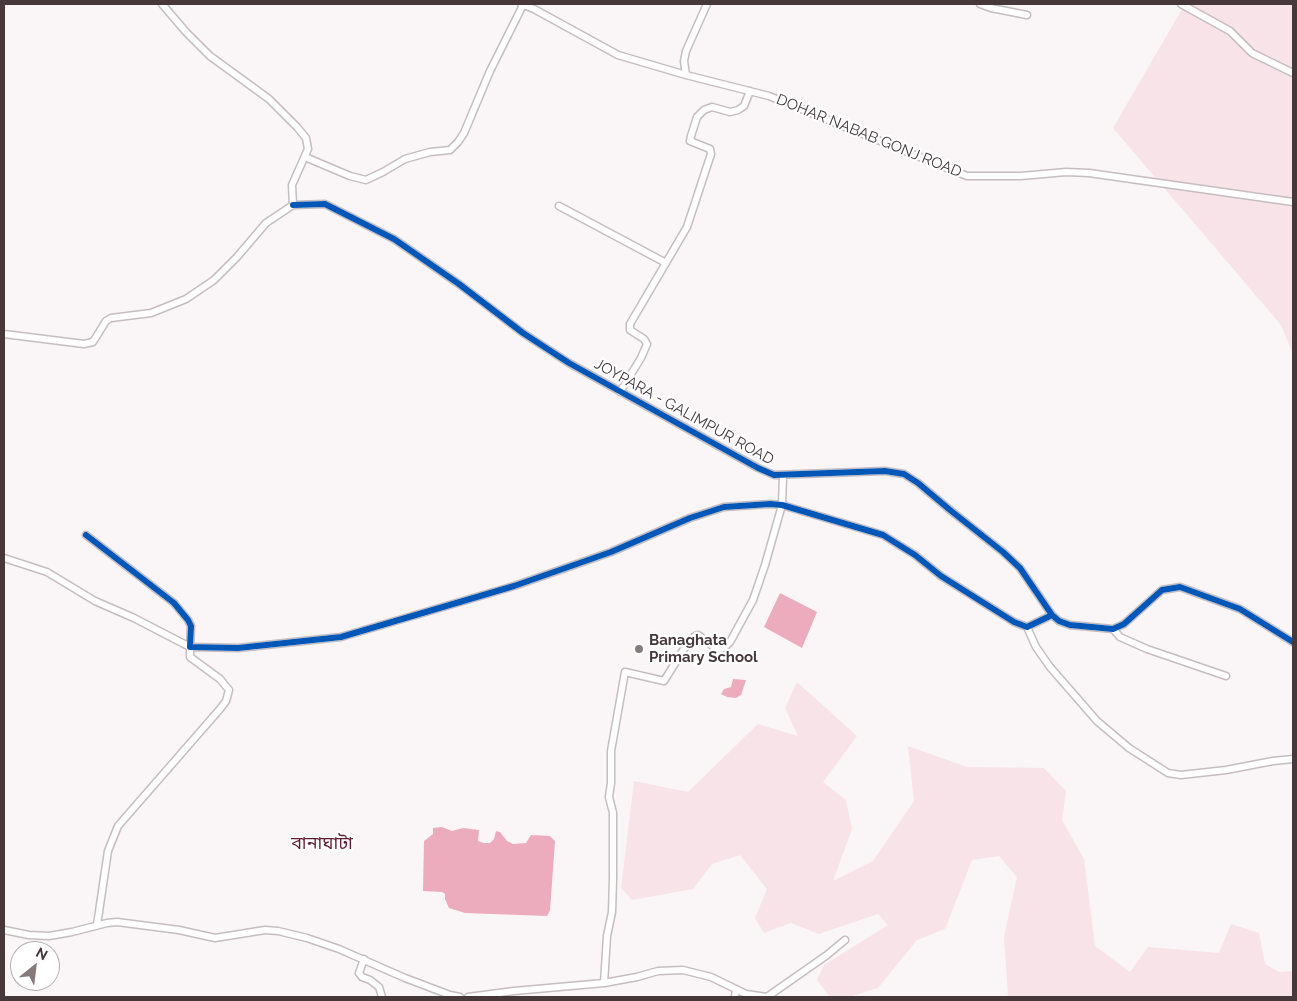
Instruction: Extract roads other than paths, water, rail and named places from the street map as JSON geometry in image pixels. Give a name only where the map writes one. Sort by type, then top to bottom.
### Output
[{"type":"street","points":[[4,334],[84,344],[94,342],[106,321],[111,318],[151,314],[186,299],[214,280],[266,223],[293,205],[292,185],[308,149],[308,144],[297,127],[269,98],[210,56],[162,4]]},
{"type":"street","points":[[305,158],[366,180],[404,159],[430,152],[450,150],[464,133],[490,71],[522,4]]},
{"type":"street","name":"DOHAR NABAB GONJ ROAD","points":[[522,4],[618,55],[769,96],[968,176],[1001,177],[1066,172],[1089,173],[1293,202]]},
{"type":"street","points":[[686,75],[684,61],[686,51],[707,4]]},
{"type":"street","points":[[980,4],[1027,16]]},
{"type":"street","points":[[1181,4],[1230,31],[1252,53],[1293,73]]},
{"type":"street","points":[[620,392],[641,358],[647,344],[644,339],[630,330],[630,324],[687,227],[711,154],[710,149],[690,141],[697,117],[704,110],[712,107],[730,112],[738,110],[744,106],[750,91]]},
{"type":"street","name":"JOYPARA - GALIMPUR ROAD","points":[[293,205],[325,204],[394,239],[459,284],[523,333],[569,363],[758,468],[774,475],[783,476],[885,471],[904,474],[918,483],[1020,568],[1052,615]]},
{"type":"street","points":[[559,206],[666,264]]},
{"type":"street","points":[[604,983],[607,936],[612,912],[613,879],[612,813],[609,797],[611,752],[625,672],[664,681],[687,644],[695,636],[698,635],[714,647],[720,649],[725,648],[730,642],[753,600],[782,505],[783,476]]},
{"type":"street","points":[[4,558],[46,572],[95,601],[134,618],[190,647],[238,648],[341,637],[514,586],[611,552],[690,518],[724,507],[782,505],[883,535],[916,556],[941,576],[1014,622],[1027,627],[1036,647],[1050,667],[1097,721],[1129,748],[1168,773],[1181,775],[1226,770],[1284,759],[1293,760]]},
{"type":"street","points":[[86,535],[174,603],[188,620],[190,626],[190,657],[220,679],[229,690],[226,701],[118,826],[108,851],[97,926]]},
{"type":"street","points":[[1027,627],[1052,615],[1059,621],[1070,625],[1113,629],[1124,624],[1162,590],[1180,587],[1240,609],[1293,642]]},
{"type":"street","points":[[1113,629],[1120,637],[1147,649],[1226,676]]},
{"type":"street","points":[[4,930],[29,935],[49,936],[117,922],[179,930],[215,938],[265,930],[278,930],[307,938],[364,959],[405,978],[460,997]]},
{"type":"street","points":[[468,997],[604,983],[658,971],[683,970],[711,977],[746,994],[767,997],[827,955],[844,940]]},
{"type":"street","points":[[364,959],[359,973],[362,977],[379,987],[382,997]]},
{"type":"street","points":[[735,997],[736,989]]},
{"type":"place","name":"Banaghata Primary School","points":[[639,649]]},
{"type":"district","name":"বানাঘাটা","points":[[322,844]]}]
